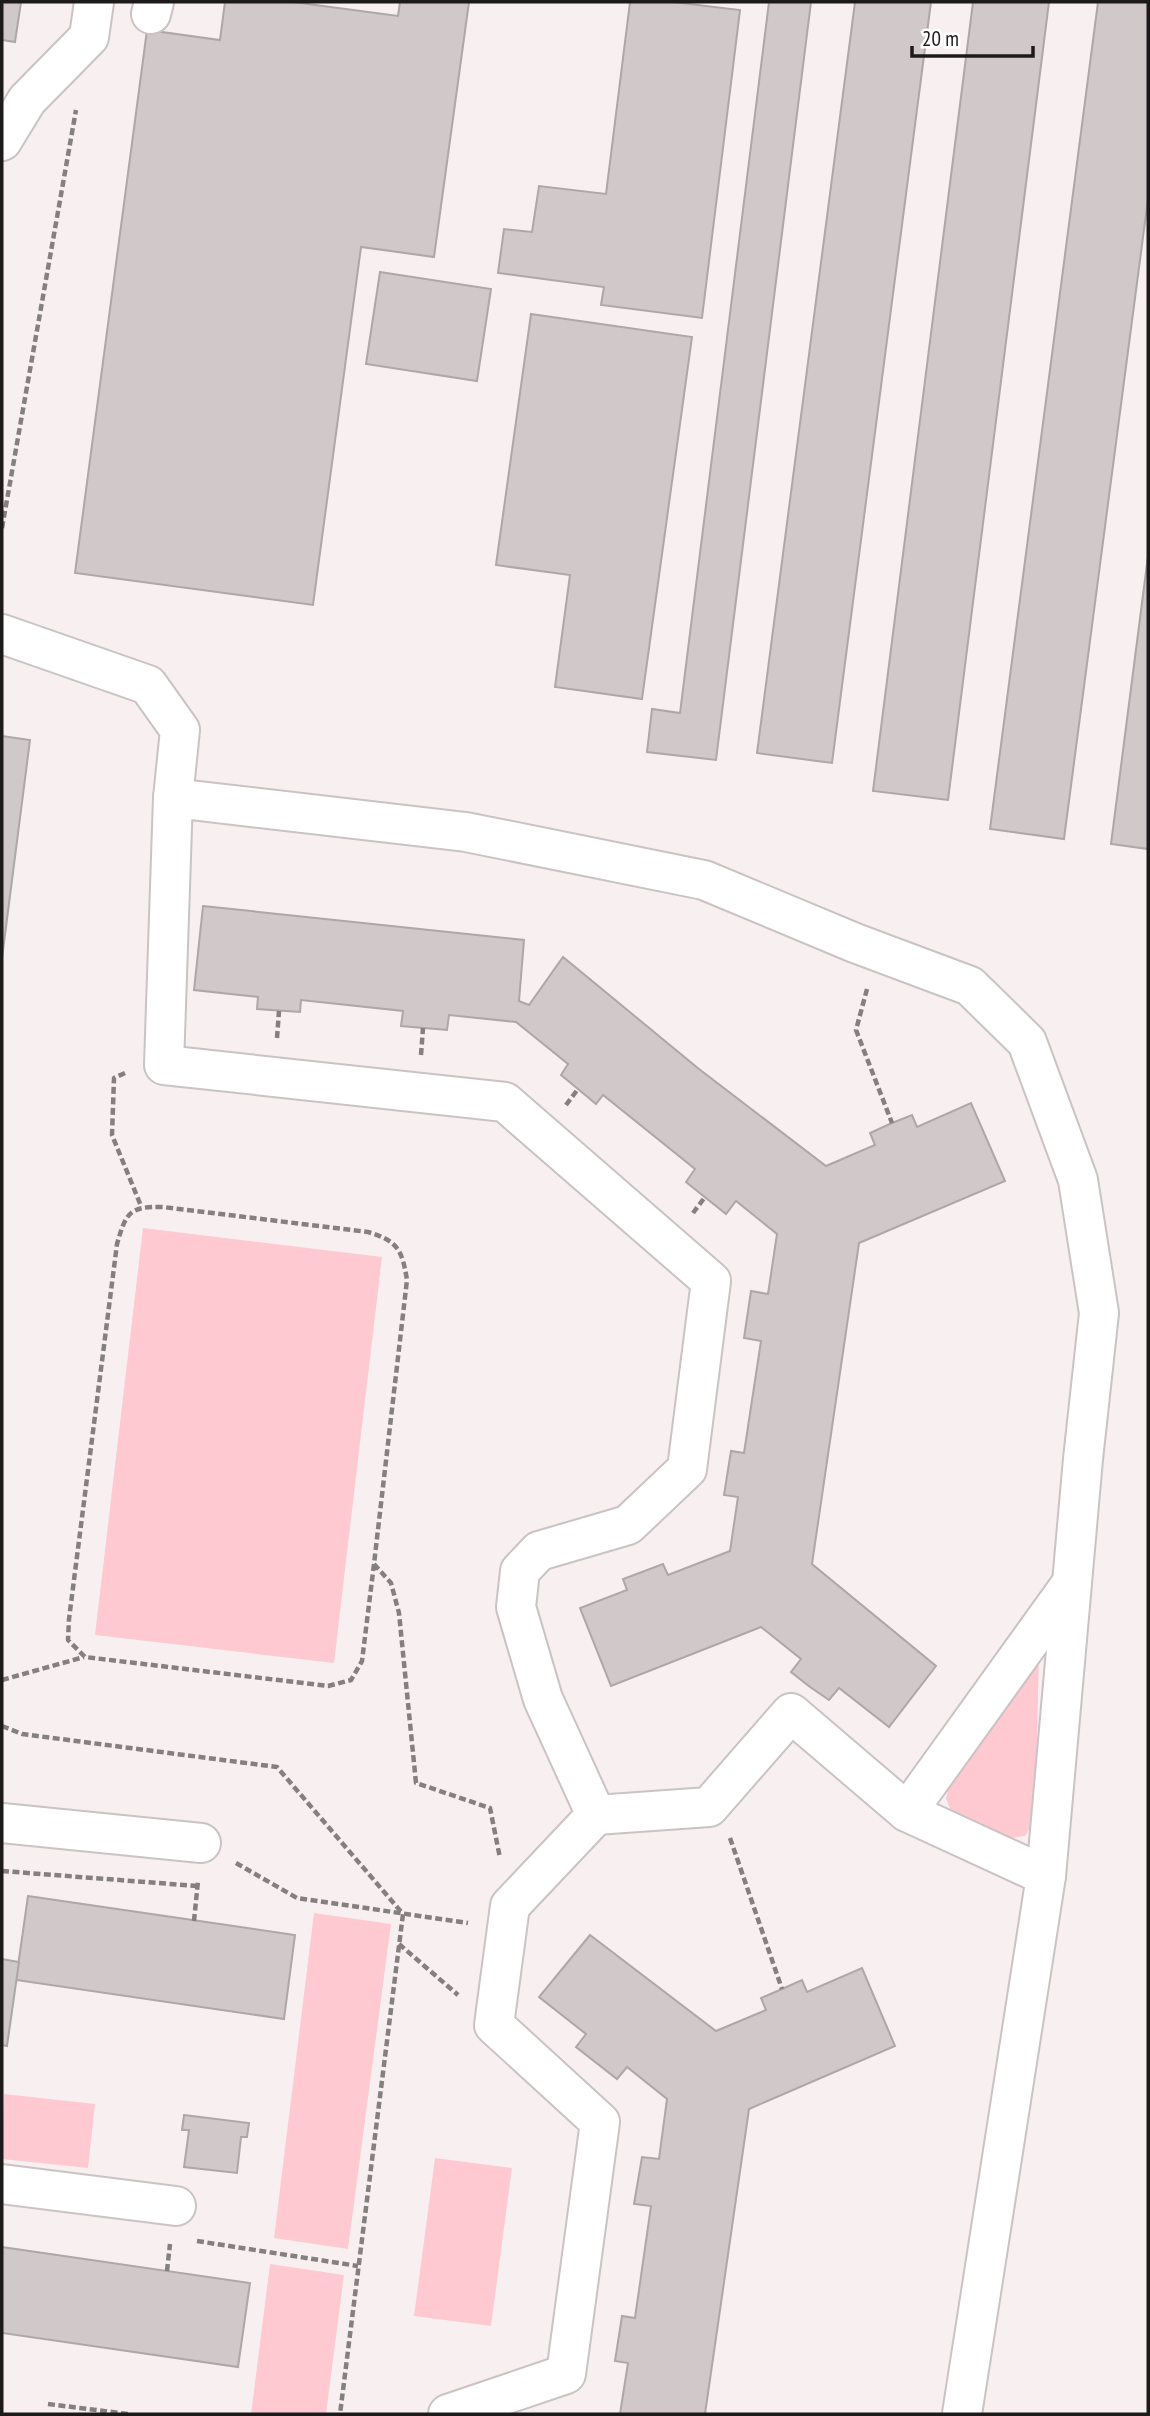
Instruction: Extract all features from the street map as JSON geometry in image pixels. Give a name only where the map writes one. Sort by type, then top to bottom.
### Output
[{"type":"lane","points":[[2,141],[27,100],[89,37],[94,2]]},
{"type":"lane","points":[[2,634],[148,685],[180,730],[173,798],[164,1065],[505,1101],[711,1281],[687,1469],[628,1525],[539,1551],[520,1571],[516,1607],[543,1699],[596,1815]]},
{"type":"lane","points":[[173,798],[466,832],[704,880],[970,986],[1027,1042],[1078,1180],[1099,1313],[1046,1876],[962,2414]]},
{"type":"lane","points":[[907,1812],[1072,1582]]},
{"type":"lane","points":[[448,2414],[566,2374],[600,2122],[494,2025],[509,1917],[596,1815],[709,1807],[791,1713],[907,1812],[1046,1876]]},
{"type":"lane","points":[[2,1823],[201,1843]]},
{"type":"lane","points":[[2,2184],[181,2223]]},
{"type":"path","points":[[2,528],[77,105]]},
{"type":"path","points":[[878,951],[856,1030],[892,1124]]},
{"type":"path","points":[[141,1206],[113,1135],[114,1078],[144,1065],[164,1065]]},
{"type":"path","points":[[2,1680],[85,1657],[328,1686],[351,1680],[362,1661],[407,1280],[403,1258],[389,1238],[368,1231],[163,1207],[141,1206],[124,1219],[117,1244],[70,1606],[68,1640],[85,1657]]},
{"type":"path","points":[[201,1843],[297,1898],[403,1914],[509,1917],[490,1808],[416,1783],[399,1613],[391,1583],[374,1564]]},
{"type":"path","points":[[2,1726],[22,1734],[277,1767],[403,1914],[340,2414]]},
{"type":"path","points":[[709,1807],[730,1838],[782,1989]]},
{"type":"path","points":[[2,1871],[197,1886]]},
{"type":"path","points":[[399,1944],[494,2025]]},
{"type":"path","points":[[181,2223],[358,2266]]},
{"type":"path","points":[[48,2404],[128,2414]]},
{"type":"shaded area","points":[[143,1228],[382,1257],[334,1663],[95,1635]]},
{"type":"shaded area","points":[[1039,1655],[1035,1820],[1025,1836],[1011,1838],[952,1813],[946,1799],[949,1786]]},
{"type":"shaded area","points":[[314,1913],[391,1924],[348,2249],[274,2238]]},
{"type":"shaded area","points":[[4,2094],[95,2104],[88,2168],[2,2159]]},
{"type":"shaded area","points":[[435,2158],[512,2168],[491,2326],[414,2316]]},
{"type":"shaded area","points":[[270,2264],[344,2275],[326,2414],[251,2414]]},
{"type":"building","points":[[2,2],[21,2],[15,42],[2,40]]},
{"type":"building","points":[[225,2],[293,2],[398,16],[400,2],[469,2],[434,257],[361,247],[313,605],[75,573],[147,30],[220,40]]},
{"type":"building","points":[[630,2],[673,2],[740,10],[702,318],[601,305],[604,287],[498,273],[504,229],[532,232],[539,186],[606,194]]},
{"type":"building","points":[[769,2],[811,2],[716,760],[647,752],[652,709],[680,713]]},
{"type":"building","points":[[855,2],[931,2],[832,763],[757,753]]},
{"type":"building","points":[[973,2],[1049,2],[948,800],[873,791]]},
{"type":"building","points":[[1098,2],[1148,2],[1148,199],[1064,839],[990,829]]},
{"type":"building","points":[[380,272],[491,289],[477,381],[366,364]]},
{"type":"building","points":[[531,314],[692,337],[642,699],[555,687],[570,575],[496,565]]},
{"type":"building","points":[[1148,556],[1148,849],[1111,844]]},
{"type":"building","points":[[2,736],[30,740],[2,958]]},
{"type":"building","points":[[203,906],[524,940],[519,1001],[529,1005],[563,957],[699,1069],[826,1166],[875,1145],[870,1133],[892,1123],[912,1115],[917,1127],[971,1103],[1005,1181],[859,1243],[812,1564],[936,1666],[889,1727],[839,1688],[829,1700],[810,1687],[791,1672],[801,1659],[761,1627],[611,1686],[580,1608],[627,1590],[623,1579],[663,1564],[668,1575],[730,1551],[738,1497],[724,1495],[731,1451],[744,1453],[761,1341],[744,1338],[751,1291],[768,1294],[777,1234],[736,1201],[726,1214],[686,1182],[695,1169],[603,1095],[596,1104],[561,1075],[568,1064],[516,1022],[449,1015],[447,1030],[401,1026],[403,1011],[301,1000],[300,1012],[257,1009],[258,997],[194,990]]},
{"type":"building","points":[[28,1896],[295,1935],[284,2019],[16,1980]]},
{"type":"building","points":[[590,1935],[716,2031],[766,2010],[761,1998],[802,1980],[807,1992],[862,1968],[895,2046],[749,2109],[705,2414],[620,2414],[628,2363],[615,2361],[622,2316],[635,2318],[651,2206],[634,2204],[642,2157],[659,2159],[667,2099],[627,2067],[617,2079],[576,2047],[586,2034],[539,1997]]},
{"type":"building","points":[[2,1959],[19,1962],[7,2046],[2,2045]]},
{"type":"building","points":[[184,2115],[249,2123],[247,2137],[241,2137],[237,2173],[184,2167],[189,2130],[182,2130]]},
{"type":"building","points":[[2,2247],[250,2283],[238,2367],[2,2333]]}]
